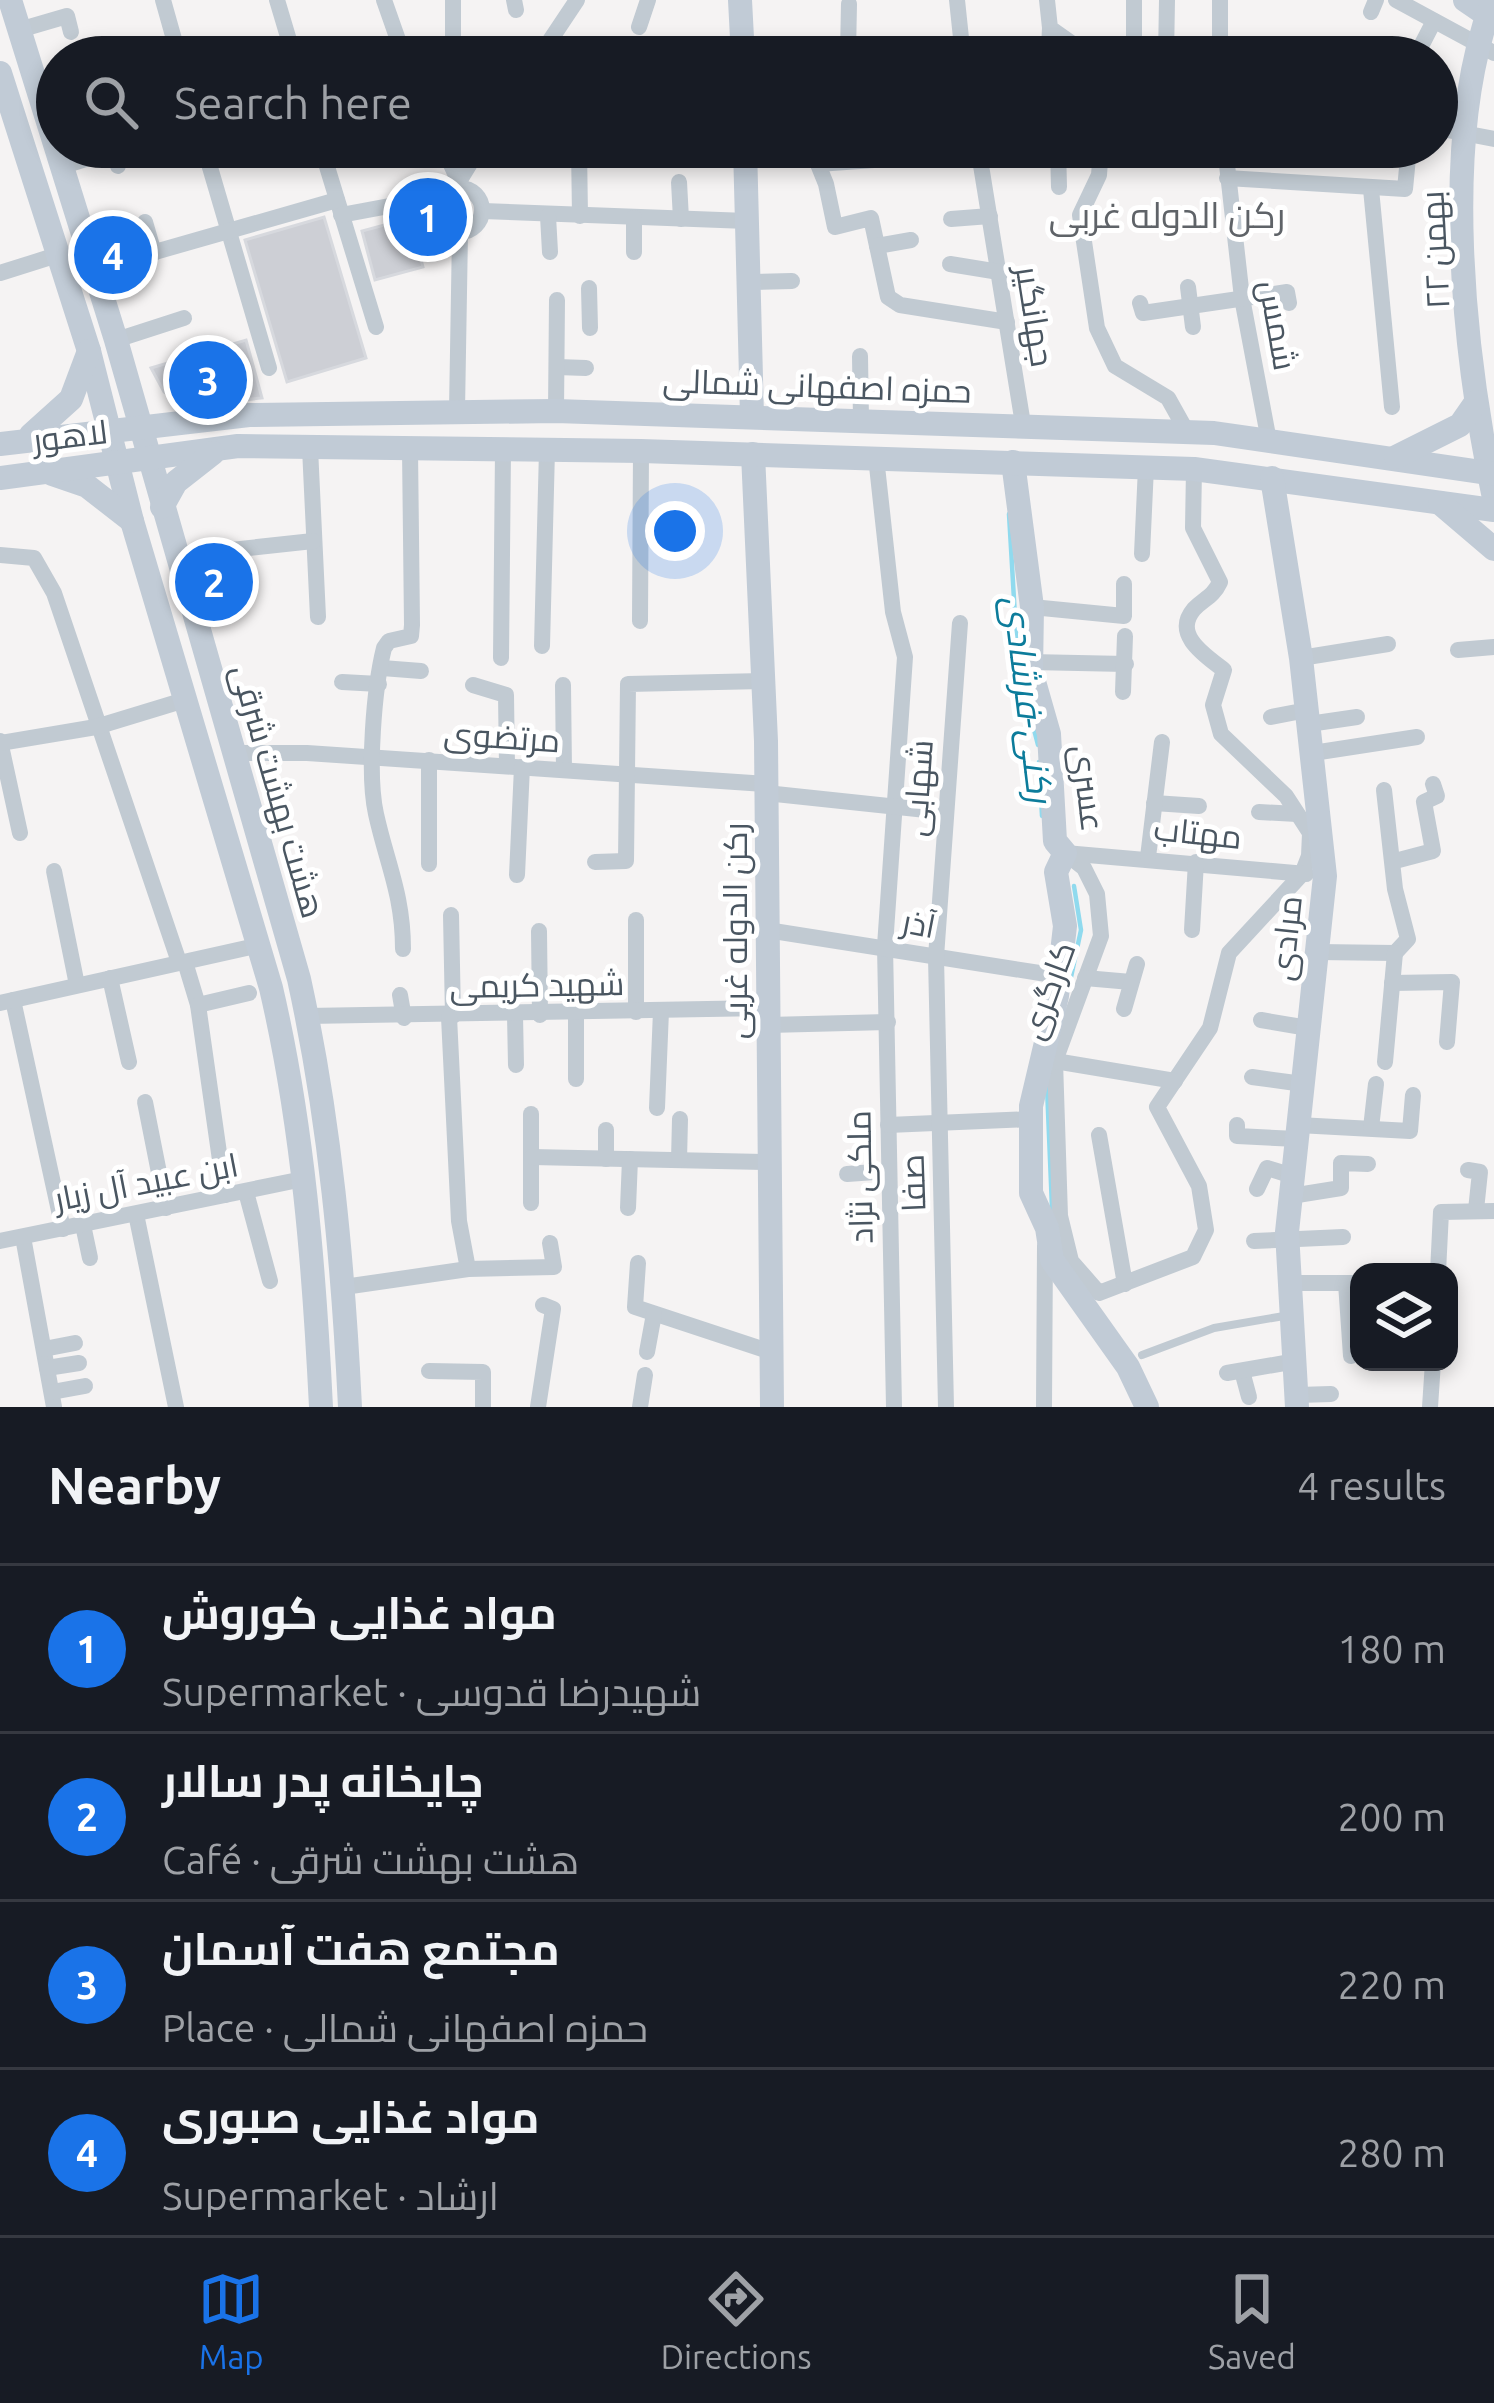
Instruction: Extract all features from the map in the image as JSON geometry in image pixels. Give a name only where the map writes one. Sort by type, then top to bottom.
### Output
[{"type":"main road","name":"هشت بهشت شرقی","points":[[10,0],[36,86]]},
{"type":"main road","points":[[740,0],[742,36]]},
{"type":"main road","points":[[1465,0],[1489,19]]},
{"type":"main road","name":"۲۲ بهمن","points":[[1489,19],[1465,132],[1462,220],[1483,355],[1476,402],[1492,482]]},
{"type":"main road","name":"هشت بهشت شرقی","points":[[0,73],[89,351],[132,521],[260,945],[287,1059],[303,1179],[321,1407]]},
{"type":"main road","name":"هشت بهشت شرقی","points":[[61,168],[116,340],[307,1016],[344,1286],[350,1407]]},
{"type":"main road","points":[[746,168],[752,416]]},
{"type":"main road","points":[[12,442],[54,419],[70,399],[89,351]]},
{"type":"main road","points":[[126,376],[135,388],[189,418]]},
{"type":"main road","points":[[1394,458],[1460,425],[1476,402],[1494,426]]},
{"type":"main road","name":"حمزه اصفهانی شمالی","points":[[140,424],[260,415],[457,411],[1022,424],[1270,440],[1394,458],[1492,482]]},
{"type":"main road","points":[[260,415],[253,429],[262,447]]},
{"type":"main road","points":[[913,459],[927,445],[926,431],[915,422]]},
{"type":"main road","points":[[960,460],[952,437],[971,423]]},
{"type":"main road","name":"لاهور","points":[[12,442],[140,424]]},
{"type":"main road","points":[[148,458],[262,447],[640,451],[1146,467],[1272,478],[1494,510]]},
{"type":"main road","points":[[162,507],[184,473],[220,448]]},
{"type":"main road","points":[[1364,491],[1367,453]]},
{"type":"main road","name":"رکن الدوله غربی","points":[[753,454],[766,789],[772,1407]]},
{"type":"main road","name":"لاهور","points":[[0,478],[148,458]]},
{"type":"main road","name":"عسری","points":[[1013,462],[1032,607],[1030,662],[1049,734],[1055,841],[1065,853],[1056,872],[1065,926],[1059,976],[1032,1119]]},
{"type":"main road","points":[[44,472],[87,486],[132,521]]},
{"type":"main road","name":"مرادی","points":[[1272,478],[1313,753],[1316,952],[1288,1239],[1298,1401]]},
{"type":"main road","points":[[1438,502],[1494,549]]},
{"type":"main road","points":[[1032,1119],[1031,1193],[1047,1228],[1052,1261],[1128,1367],[1147,1407]]},
{"type":"street","points":[[163,0],[173,36]]},
{"type":"street","points":[[277,0],[287,36]]},
{"type":"street","points":[[383,0],[396,36]]},
{"type":"street","points":[[453,0],[453,36]]},
{"type":"street","points":[[553,36],[577,0]]},
{"type":"street","points":[[639,28],[648,0]]},
{"type":"street","points":[[957,0],[960,36]]},
{"type":"street","points":[[1048,0],[1049,36]]},
{"type":"street","points":[[1134,0],[1134,36]]},
{"type":"street","points":[[1166,36],[1167,0]]},
{"type":"street","points":[[1220,0],[1220,36]]},
{"type":"street","points":[[1396,0],[1434,21],[1489,19]]},
{"type":"street","points":[[848,36],[849,4]]},
{"type":"street","points":[[19,30],[67,16],[71,32]]},
{"type":"street","points":[[1426,36],[1434,21]]},
{"type":"street","points":[[1050,28],[1061,36]]},
{"type":"street","points":[[1458,131],[1494,139]]},
{"type":"street","points":[[210,168],[269,368]]},
{"type":"street","points":[[327,168],[376,327]]},
{"type":"street","points":[[448,168],[452,188]]},
{"type":"street","points":[[460,233],[442,223],[438,209],[466,168]]},
{"type":"street","points":[[579,168],[580,216]]},
{"type":"street","points":[[819,168],[835,226],[871,218],[888,297],[900,304],[1007,322]]},
{"type":"street","name":"جهانگیر","points":[[981,168],[1022,424]]},
{"type":"street","points":[[1059,168],[1059,187]]},
{"type":"street","points":[[1100,168],[1080,215],[1096,328],[1114,366],[1168,398],[1187,432]]},
{"type":"street","name":"شمس","points":[[1226,168],[1242,298],[1270,440]]},
{"type":"street","points":[[1227,178],[1405,189],[1407,168]]},
{"type":"street","points":[[680,182],[681,219]]},
{"type":"street","points":[[92,270],[228,232],[452,188],[474,192],[483,211],[478,224],[460,233]]},
{"type":"street","points":[[1371,189],[1393,407]]},
{"type":"street","points":[[483,211],[747,221]]},
{"type":"street","points":[[548,216],[550,252]]},
{"type":"street","points":[[951,219],[989,216]]},
{"type":"street","points":[[634,218],[634,252]]},
{"type":"street","points":[[145,222],[154,253]]},
{"type":"street","points":[[457,411],[460,233]]},
{"type":"street","points":[[877,246],[911,240]]},
{"type":"street","points":[[0,273],[57,255]]},
{"type":"street","points":[[950,264],[999,272]]},
{"type":"street","points":[[748,282],[792,281]]},
{"type":"street","points":[[556,412],[557,306],[590,320],[590,288]]},
{"type":"street","points":[[1140,303],[1143,313],[1189,297],[1242,298],[1287,292],[1289,303]]},
{"type":"street","points":[[1189,297],[1193,327]]},
{"type":"street","points":[[116,340],[184,318]]},
{"type":"street","points":[[860,356],[861,420]]},
{"type":"street","points":[[556,367],[586,368]]},
{"type":"street","points":[[310,448],[318,617]]},
{"type":"street","points":[[403,949],[399,882],[376,813],[376,757],[380,676],[389,641],[411,636],[410,449]]},
{"type":"street","points":[[501,658],[503,450]]},
{"type":"street","points":[[542,646],[547,450]]},
{"type":"street","points":[[640,451],[640,622]]},
{"type":"street","name":"ملکی نژاد","points":[[876,457],[893,612],[905,657],[885,946],[895,1407]]},
{"type":"street","points":[[1142,554],[1146,467]]},
{"type":"street","points":[[1099,1135],[1125,1284],[1193,1257],[1206,1230],[1198,1186],[1157,1107],[1210,1028],[1229,953],[1313,875],[1310,833],[1221,734],[1213,705],[1224,670],[1191,643],[1187,626],[1194,609],[1212,598],[1220,582],[1193,528],[1194,469]]},
{"type":"street","points":[[175,556],[313,541]]},
{"type":"street","points":[[0,555],[29,555],[44,571],[71,638],[96,727],[198,1005],[225,1195]]},
{"type":"street","points":[[1032,607],[1124,616],[1124,584]]},
{"type":"street","name":"شهابی","points":[[936,957],[960,622]]},
{"type":"street","points":[[1123,692],[1125,636]]},
{"type":"street","points":[[1301,658],[1387,645]]},
{"type":"street","points":[[1458,650],[1494,647]]},
{"type":"street","points":[[1030,662],[1126,664]]},
{"type":"street","points":[[341,682],[421,670]]},
{"type":"street","points":[[595,862],[626,861],[628,684],[763,681]]},
{"type":"street","points":[[473,685],[506,694],[514,766],[517,875]]},
{"type":"street","points":[[563,686],[564,770]]},
{"type":"street","points":[[20,833],[0,742],[96,727],[188,699]]},
{"type":"street","points":[[1271,717],[1357,717]]},
{"type":"street","points":[[1313,753],[1417,736]]},
{"type":"street","points":[[1148,857],[1162,742]]},
{"type":"street","name":"مرتضوی","points":[[234,753],[628,774],[945,812]]},
{"type":"street","points":[[429,760],[429,864]]},
{"type":"street","points":[[1395,861],[1433,851],[1424,802],[1437,796],[1433,784]]},
{"type":"street","points":[[1384,790],[1395,861],[1394,889],[1408,939],[1395,953],[1385,1062]]},
{"type":"street","points":[[1154,802],[1199,806]]},
{"type":"street","points":[[1259,812],[1297,814]]},
{"type":"street","name":"مهتاب","points":[[1065,853],[1313,875]]},
{"type":"street","name":"کارگری","points":[[1065,853],[1084,868],[1097,894],[1101,936],[1074,1023],[1055,1061],[1060,1216],[1071,1261],[1099,1293],[1125,1284]]},
{"type":"street","points":[[1192,929],[1196,862]]},
{"type":"street","points":[[54,871],[77,986]]},
{"type":"street","points":[[451,915],[459,1221],[468,1269]]},
{"type":"street","points":[[636,920],[636,1012]]},
{"type":"street","name":"آذر","points":[[767,930],[1059,976]]},
{"type":"street","points":[[538,931],[540,1015]]},
{"type":"street","points":[[63,1229],[6,1001],[260,945]]},
{"type":"street","points":[[1316,952],[1395,953]]},
{"type":"street","name":"صفا","points":[[936,957],[946,1407]]},
{"type":"street","points":[[1085,978],[1134,973],[1124,1009]]},
{"type":"street","points":[[110,978],[129,1062]]},
{"type":"street","points":[[1392,982],[1452,982],[1447,1042]]},
{"type":"street","points":[[198,1005],[249,993]]},
{"type":"street","points":[[400,995],[404,1018]]},
{"type":"street","points":[[657,1108],[662,1011]]},
{"type":"street","name":"شهید کریمی","points":[[307,1016],[662,1011],[888,1022]]},
{"type":"street","points":[[576,1014],[576,1079]]},
{"type":"street","points":[[515,1015],[516,1065]]},
{"type":"street","points":[[1261,1020],[1309,1028]]},
{"type":"street","points":[[1055,1061],[1174,1081]]},
{"type":"street","points":[[1252,1077],[1303,1084]]},
{"type":"street","points":[[1371,1128],[1376,1084]]},
{"type":"street","points":[[1237,1125],[1237,1136],[1371,1128],[1410,1131],[1419,1124],[1413,1095]]},
{"type":"street","points":[[145,1102],[166,1208]]},
{"type":"street","points":[[531,1114],[531,1203]]},
{"type":"street","points":[[888,1125],[1032,1119]]},
{"type":"street","points":[[679,1160],[680,1120]]},
{"type":"street","points":[[605,1159],[607,1130]]},
{"type":"street","points":[[532,1157],[769,1162]]},
{"type":"street","points":[[628,1208],[630,1159]]},
{"type":"street","points":[[1257,1190],[1268,1168],[1292,1186],[1340,1188],[1341,1163],[1368,1164]]},
{"type":"street","points":[[1438,1263],[1441,1212],[1485,1211],[1480,1172],[1468,1170]]},
{"type":"street","points":[[847,1174],[889,1171]]},
{"type":"street","name":"ابن عبید آل زیار","points":[[0,1241],[303,1179]]},
{"type":"street","points":[[246,1192],[270,1281]]},
{"type":"street","points":[[136,1214],[176,1407]]},
{"type":"street","points":[[82,1225],[90,1258]]},
{"type":"street","points":[[1044,1407],[1041,1279],[1047,1228]]},
{"type":"street","points":[[23,1237],[53,1399],[85,1386]]},
{"type":"street","points":[[1254,1241],[1342,1237]]},
{"type":"street","points":[[344,1286],[468,1269],[554,1267],[550,1243]]},
{"type":"street","points":[[638,1263],[635,1306],[771,1352]]},
{"type":"street","points":[[1290,1283],[1350,1283]]},
{"type":"street","points":[[538,1407],[554,1309],[542,1305]]},
{"type":"street","points":[[647,1352],[654,1314]]},
{"type":"street","points":[[46,1359],[75,1343]]},
{"type":"street","points":[[46,1359],[79,1363]]},
{"type":"street","points":[[1249,1396],[1235,1372],[1296,1361]]},
{"type":"street","points":[[429,1371],[483,1372],[483,1407]]},
{"type":"street","points":[[1430,1407],[1432,1371]]},
{"type":"street","points":[[640,1407],[645,1375]]},
{"type":"street","points":[[1298,1401],[1331,1394]]},
{"type":"lane","points":[[1142,1355],[1214,1328],[1292,1315]]},
{"type":"building","points":[[324,217],[366,358],[287,382],[245,240]]},
{"type":"building","points":[[410,218],[423,267],[375,280],[362,231]]},
{"type":"building","points":[[246,340],[262,398],[186,406],[164,392],[151,368]]},
{"type":"waterway","name":"رکنی-فرشادی","points":[[1009,514],[1018,668],[1038,745]]},
{"type":"waterway","name":"رکنی-فرشادی","points":[[1039,762],[1042,816]]},
{"type":"waterway","name":"رکنی-فرشادی","points":[[1071,977],[1081,930],[1074,886]]},
{"type":"waterway","name":"رکنی-فرشادی","points":[[1047,1087],[1052,1208]]},
{"type":"place","name":"مواد غذایی کوروش","points":[[428,217]]},
{"type":"place","name":"مواد غذایی صبوری","points":[[113,255]]},
{"type":"place","name":"مجتمع هفت آسمان","points":[[208,380]]},
{"type":"place","name":"چایخانه پدر سالار","points":[[214,582]]},
{"type":"district","name":"رکن الدوله غربی","points":[[1167,214]]}]
